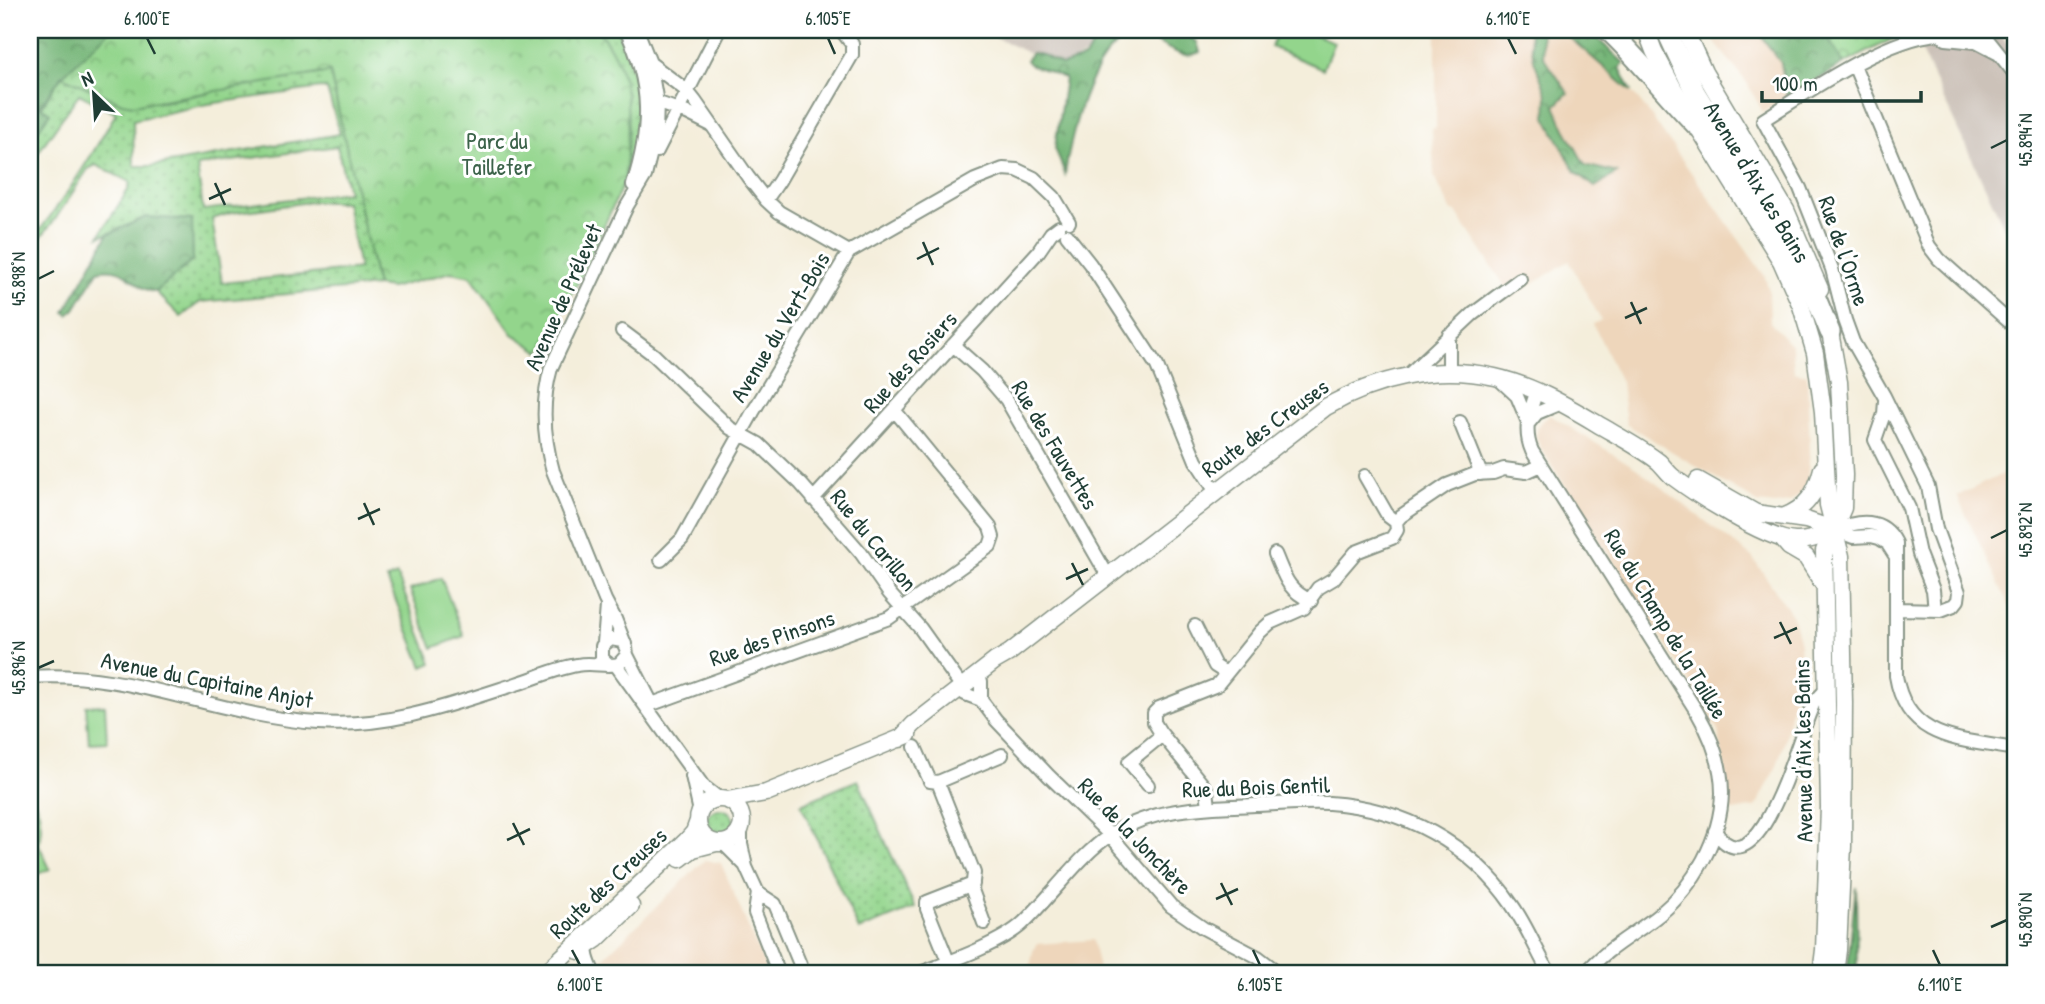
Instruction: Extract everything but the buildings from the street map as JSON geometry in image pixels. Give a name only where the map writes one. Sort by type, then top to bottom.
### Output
[{"type":"highway","points":[[1608,30],[1642,63],[1697,126]]},
{"type":"highway","points":[[1666,30],[1700,102],[1783,234],[1830,332]]},
{"type":"main road","name":"Avenue d'Aix les Bains","points":[[1646,30],[1664,71],[1772,243],[1809,327],[1820,381],[1828,505],[1841,556],[1843,846],[1835,974]]},
{"type":"main road","name":"Avenue d'Aix les Bains","points":[[1685,30],[1704,72],[1786,210],[1820,290],[1839,382],[1843,508],[1824,551],[1829,807],[1821,974]]},
{"type":"main road","name":"Route des Creuses","points":[[964,690],[995,661],[1009,653],[1326,407],[1353,392],[1407,376],[1449,373],[1494,377],[1537,391],[1659,463],[1673,477],[1727,511],[1781,538],[1807,541],[1835,530]]},
{"type":"main road","points":[[1780,518],[1802,507],[1811,499],[1826,453]]},
{"type":"main road","name":"Route des Creuses","points":[[1659,463],[1678,468],[1756,513],[1807,520],[1835,530]]},
{"type":"main road","name":"Route des Creuses","points":[[1781,538],[1789,547],[1805,556],[1823,585]]},
{"type":"main road","name":"Route des Creuses","points":[[724,800],[766,793],[900,739],[914,724],[981,681],[1001,665],[1009,653]]},
{"type":"main road","name":"Route des Creuses","points":[[741,821],[766,793]]},
{"type":"main road","points":[[724,800],[736,806],[741,821],[734,837],[720,843],[703,835],[699,816],[711,801],[724,800]]},
{"type":"main road","name":"Route des Creuses","points":[[545,974],[686,841],[694,832],[699,816]]},
{"type":"main road","name":"Route des Creuses","points":[[545,974],[586,947],[685,855],[704,844],[720,843]]},
{"type":"street","name":"Avenue de Prélevet","points":[[626,30],[653,98],[627,206]]},
{"type":"street","name":"Avenue de Prélevet","points":[[637,30],[650,63],[656,132],[645,176],[627,206],[551,368],[544,419],[547,449],[553,471],[626,650],[669,737]]},
{"type":"street","points":[[645,176],[719,30]]},
{"type":"street","points":[[766,200],[791,162],[852,55],[852,44],[841,30]]},
{"type":"street","points":[[1974,30],[1983,34],[2015,74]]},
{"type":"street","points":[[1997,53],[1959,34],[1946,39],[1937,32],[1908,34],[1854,65],[1929,246],[1939,259],[2015,327]]},
{"type":"street","points":[[650,63],[687,91],[766,200],[779,212],[849,252]]},
{"type":"street","name":"Rue de l'Orme","points":[[1854,65],[1763,120],[1800,188],[1832,269],[1849,332],[1928,486],[1936,529],[1959,592],[1954,605],[1935,610]]},
{"type":"street","points":[[675,82],[653,98],[711,125]]},
{"type":"street","name":"Avenue du Vert-Bois","points":[[741,433],[849,252],[995,170],[1017,170],[1034,178],[1044,187],[1065,229],[1157,366],[1196,461],[1216,492]]},
{"type":"street","name":"Rue des Rosiers","points":[[813,499],[1038,251],[1065,229]]},
{"type":"street","points":[[1407,376],[1473,314],[1520,279]]},
{"type":"street","name":"Rue du Carillon","points":[[622,331],[654,355],[730,428],[759,444],[801,484],[862,553],[877,577],[964,690]]},
{"type":"street","points":[[1449,335],[1449,373]]},
{"type":"street","name":"Rue des Fauvettes","points":[[953,345],[982,371],[1006,399],[1108,576]]},
{"type":"street","name":"Rue du Champ de la Taillée","points":[[1494,377],[1511,388],[1517,396],[1528,424]]},
{"type":"street","name":"Rue du Champ de la Taillée","points":[[1537,391],[1527,439],[1707,730],[1714,747],[1722,791],[1715,831],[1700,865],[1672,902],[1605,953],[1585,974]]},
{"type":"street","points":[[1884,396],[1884,414],[1875,440],[1909,508],[1919,554],[1933,590],[1935,610],[1896,609]]},
{"type":"street","points":[[1528,424],[1538,413],[1561,403]]},
{"type":"street","name":"Rue des Pinsons","points":[[652,704],[872,626],[903,608],[990,546],[993,537],[990,527],[895,411]]},
{"type":"street","points":[[1460,422],[1482,474]]},
{"type":"street","points":[[661,560],[682,539],[741,433]]},
{"type":"street","points":[[1396,522],[1447,485],[1475,474],[1504,469],[1526,472],[1541,465]]},
{"type":"street","points":[[1209,807],[1207,790],[1162,735],[1154,722],[1154,713],[1217,685],[1260,632],[1270,624],[1304,608],[1318,588],[1333,579],[1356,552],[1392,538],[1397,530],[1396,522],[1388,516],[1365,476]]},
{"type":"street","points":[[1835,530],[1852,522],[1877,524],[1894,538],[1897,547],[1896,676],[1901,695],[1910,712],[1934,733],[2015,750]]},
{"type":"street","points":[[1275,554],[1289,587],[1296,594],[1311,601]]},
{"type":"street","name":"Avenue de Prélevet","points":[[602,646],[607,606]]},
{"type":"street","points":[[1195,626],[1215,666],[1226,673]]},
{"type":"street","points":[[614,639],[626,650],[622,662],[612,664],[602,658],[602,646],[614,639]]},
{"type":"street","name":"Avenue du Capitaine Anjot","points":[[578,664],[602,646]]},
{"type":"street","name":"Avenue du Capitaine Anjot","points":[[30,677],[62,676],[109,680],[271,718],[348,724],[397,719],[434,710],[578,664],[612,664]]},
{"type":"street","name":"Avenue de Prélevet","points":[[612,664],[703,786],[724,800]]},
{"type":"street","points":[[981,681],[981,700]]},
{"type":"street","points":[[964,690],[981,700]]},
{"type":"street","points":[[1715,831],[1724,843],[1738,848],[1747,845],[1758,834],[1776,802],[1813,705],[1825,691]]},
{"type":"street","name":"Rue de la Jonchère","points":[[981,700],[1049,776],[1110,835],[1171,906],[1258,957],[1280,974]]},
{"type":"street","points":[[1148,785],[1129,762],[1162,735]]},
{"type":"street","points":[[915,747],[930,781],[938,782],[1002,755]]},
{"type":"street","name":"Avenue de Prélevet","points":[[690,769],[699,816]]},
{"type":"street","points":[[938,782],[974,873],[972,890],[984,923]]},
{"type":"street","name":"Rue du Bois Gentil","points":[[918,974],[944,967],[1020,926],[1110,835],[1136,822],[1165,812],[1209,807],[1338,804],[1379,810],[1424,827],[1461,851],[1488,876],[1514,907],[1550,974]]},
{"type":"street","points":[[741,821],[741,844],[746,867],[758,893],[775,904],[804,974]]},
{"type":"street","points":[[720,843],[746,867]]},
{"type":"street","points":[[944,967],[927,902],[973,884]]},
{"type":"street","points":[[758,893],[755,913],[779,974]]},
{"type":"street","points":[[594,974],[586,947],[588,936],[601,919]]},
{"type":"shaded area","points":[[979,30],[1101,30],[1090,53],[1064,65],[1046,61]]},
{"type":"shaded area","points":[[1433,30],[1561,30],[1632,92],[1646,109],[1764,275],[1769,290],[1770,322],[1792,346],[1794,372],[1807,375],[1810,451],[1807,482],[1801,494],[1789,503],[1758,503],[1626,424],[1621,382],[1593,324],[1601,320],[1569,261],[1512,297],[1455,211],[1452,212],[1434,176],[1432,129],[1436,128],[1436,31]]},
{"type":"shaded area","points":[[1705,30],[1764,30],[1759,34],[1781,63],[1787,98],[1763,112],[1747,83]]},
{"type":"shaded area","points":[[1998,33],[2015,51],[2015,250],[1917,43],[1970,48]]},
{"type":"shaded area","points":[[1550,415],[1636,468],[1752,557],[1792,615],[1800,644],[1798,673],[1785,740],[1775,771],[1756,807],[1728,812],[1728,784],[1718,731],[1706,707],[1540,447],[1536,436],[1539,424]]},
{"type":"shaded area","points":[[2015,468],[2015,618],[1957,496]]},
{"type":"shaded area","points":[[705,860],[721,863],[768,974],[602,974],[597,964]]},
{"type":"shaded area","points":[[1093,940],[1100,974],[1029,974],[1037,944]]},
{"type":"green space","points":[[30,30],[111,30],[62,76],[40,106],[50,113],[31,140]]},
{"type":"green space","name":"Parc du Taillefer","points":[[111,30],[598,30],[616,59],[625,89],[628,130],[624,182],[581,277],[541,352],[513,334],[471,276],[451,272],[391,288],[377,286],[330,72],[133,105],[122,103],[62,76]]},
{"type":"green space","points":[[598,30],[617,30],[635,86],[635,142],[624,182],[628,130],[625,89],[616,59]]},
{"type":"green space","points":[[1100,30],[1179,30],[1197,42],[1200,52],[1186,55],[1146,38],[1128,38],[1112,48],[1099,65],[1088,87],[1072,136],[1065,174],[1055,148],[1065,78],[1029,64],[1026,60],[1032,53],[1043,55],[1062,65],[1085,58]]},
{"type":"green space","points":[[1278,30],[1302,30],[1334,42],[1323,69],[1271,47]]},
{"type":"green space","points":[[1529,30],[1541,30],[1543,56],[1568,93],[1555,106],[1585,165],[1617,173],[1595,187],[1575,171],[1546,117],[1547,95],[1534,60]]},
{"type":"green space","points":[[1561,30],[1588,30],[1624,63],[1620,68],[1632,92]]},
{"type":"green space","points":[[1764,30],[1835,30],[1828,39],[1844,64],[1787,98],[1781,63],[1759,33]]},
{"type":"green space","points":[[1835,30],[1902,31],[1900,35],[1844,64],[1828,38]]},
{"type":"green space","points":[[330,72],[377,286],[200,302],[181,317],[156,292],[193,260],[146,217],[99,236],[128,190],[130,182],[96,165],[88,169],[56,218],[30,251],[30,242],[76,179],[116,113],[79,94],[30,164],[37,117],[62,76],[122,103],[163,102],[229,88]],"holes":[[[327,89],[340,134],[152,166],[134,166],[133,120],[208,104]],[[337,146],[348,192],[203,210],[197,166]],[[309,202],[346,202],[359,269],[222,283],[212,219],[231,213]]]},
{"type":"green space","points":[[146,217],[192,220],[193,260],[156,292],[141,287],[116,271],[98,271],[75,309],[68,315],[65,312],[108,234]]},
{"type":"green space","points":[[397,575],[432,663],[423,667],[387,579]]},
{"type":"green space","points":[[441,578],[464,636],[433,648],[410,590]]},
{"type":"green space","points":[[105,705],[107,742],[89,743],[86,706]]},
{"type":"green space","points":[[858,780],[915,908],[859,930],[801,804]]},
{"type":"green space","points":[[30,790],[39,812],[39,845],[50,869],[30,877]]},
{"type":"green space","points":[[720,809],[730,813],[734,823],[730,833],[720,837],[710,833],[706,823],[710,813]]},
{"type":"green space","points":[[1856,887],[1857,974],[1847,974]]}]
